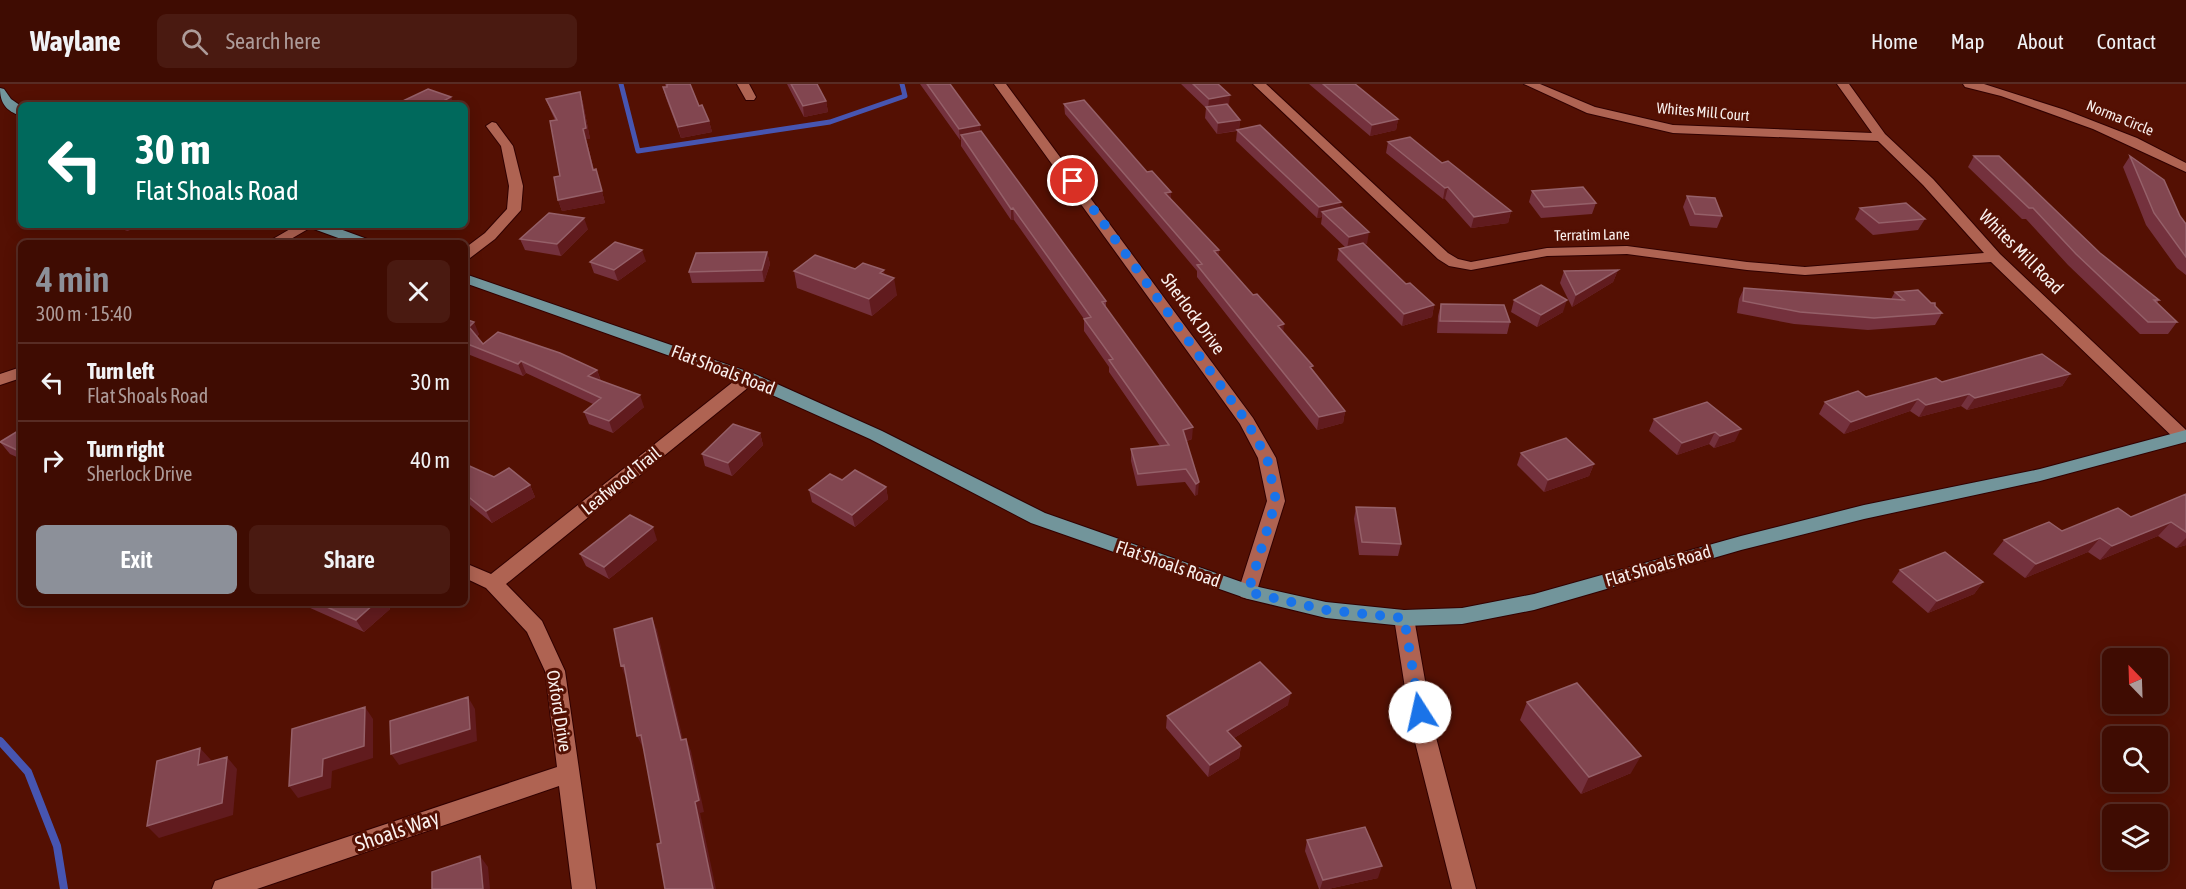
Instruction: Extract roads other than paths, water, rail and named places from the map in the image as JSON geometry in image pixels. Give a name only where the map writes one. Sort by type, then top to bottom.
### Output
[{"type":"main road","points":[[0,92],[7,102],[18,110]]},
{"type":"main road","points":[[324,228],[357,240]]},
{"type":"main road","name":"Flat Shoals Road","points":[[468,279],[749,378],[876,435],[1038,519],[1248,592],[1326,610],[1404,618],[1462,616],[1534,602],[1741,543],[1864,512],[2040,475],[2184,437]]},
{"type":"street","points":[[743,84],[750,97]]},
{"type":"street","name":"Sherlock Drive","points":[[1000,84],[1247,422],[1267,458],[1276,501],[1248,592]]},
{"type":"street","name":"Terratim Lane","points":[[1259,84],[1443,256],[1454,263],[1472,266],[1547,252],[1599,249],[1650,252],[1747,266],[1804,271],[1995,257]]},
{"type":"street","name":"Whites Mill Court","points":[[1530,84],[1591,110],[1673,129],[1881,136]]},
{"type":"street","name":"Whites Mill Road","points":[[1844,84],[1881,136],[1928,182],[1995,257],[2184,437]]},
{"type":"street","name":"Norma Circle","points":[[1970,84],[1993,89],[2107,128],[2144,144],[2186,168]]},
{"type":"street","points":[[468,253],[490,237],[514,210],[516,186],[507,146],[492,126]]},
{"type":"street","points":[[279,240],[302,228]]},
{"type":"street","points":[[0,380],[18,373]]},
{"type":"street","name":"Leafwood Trail","points":[[494,583],[749,378]]},
{"type":"street","name":"Oxford Drive","points":[[468,571],[494,583],[535,627],[555,671],[584,889]]},
{"type":"street","points":[[1404,618],[1422,726],[1464,889]]},
{"type":"street","name":"Shoals Way","points":[[224,889],[569,773]]},
{"type":"waterway","points":[[621,84],[638,151],[830,122],[905,96],[902,84]]},
{"type":"waterway","points":[[0,741],[28,772],[57,846],[64,889]]}]
